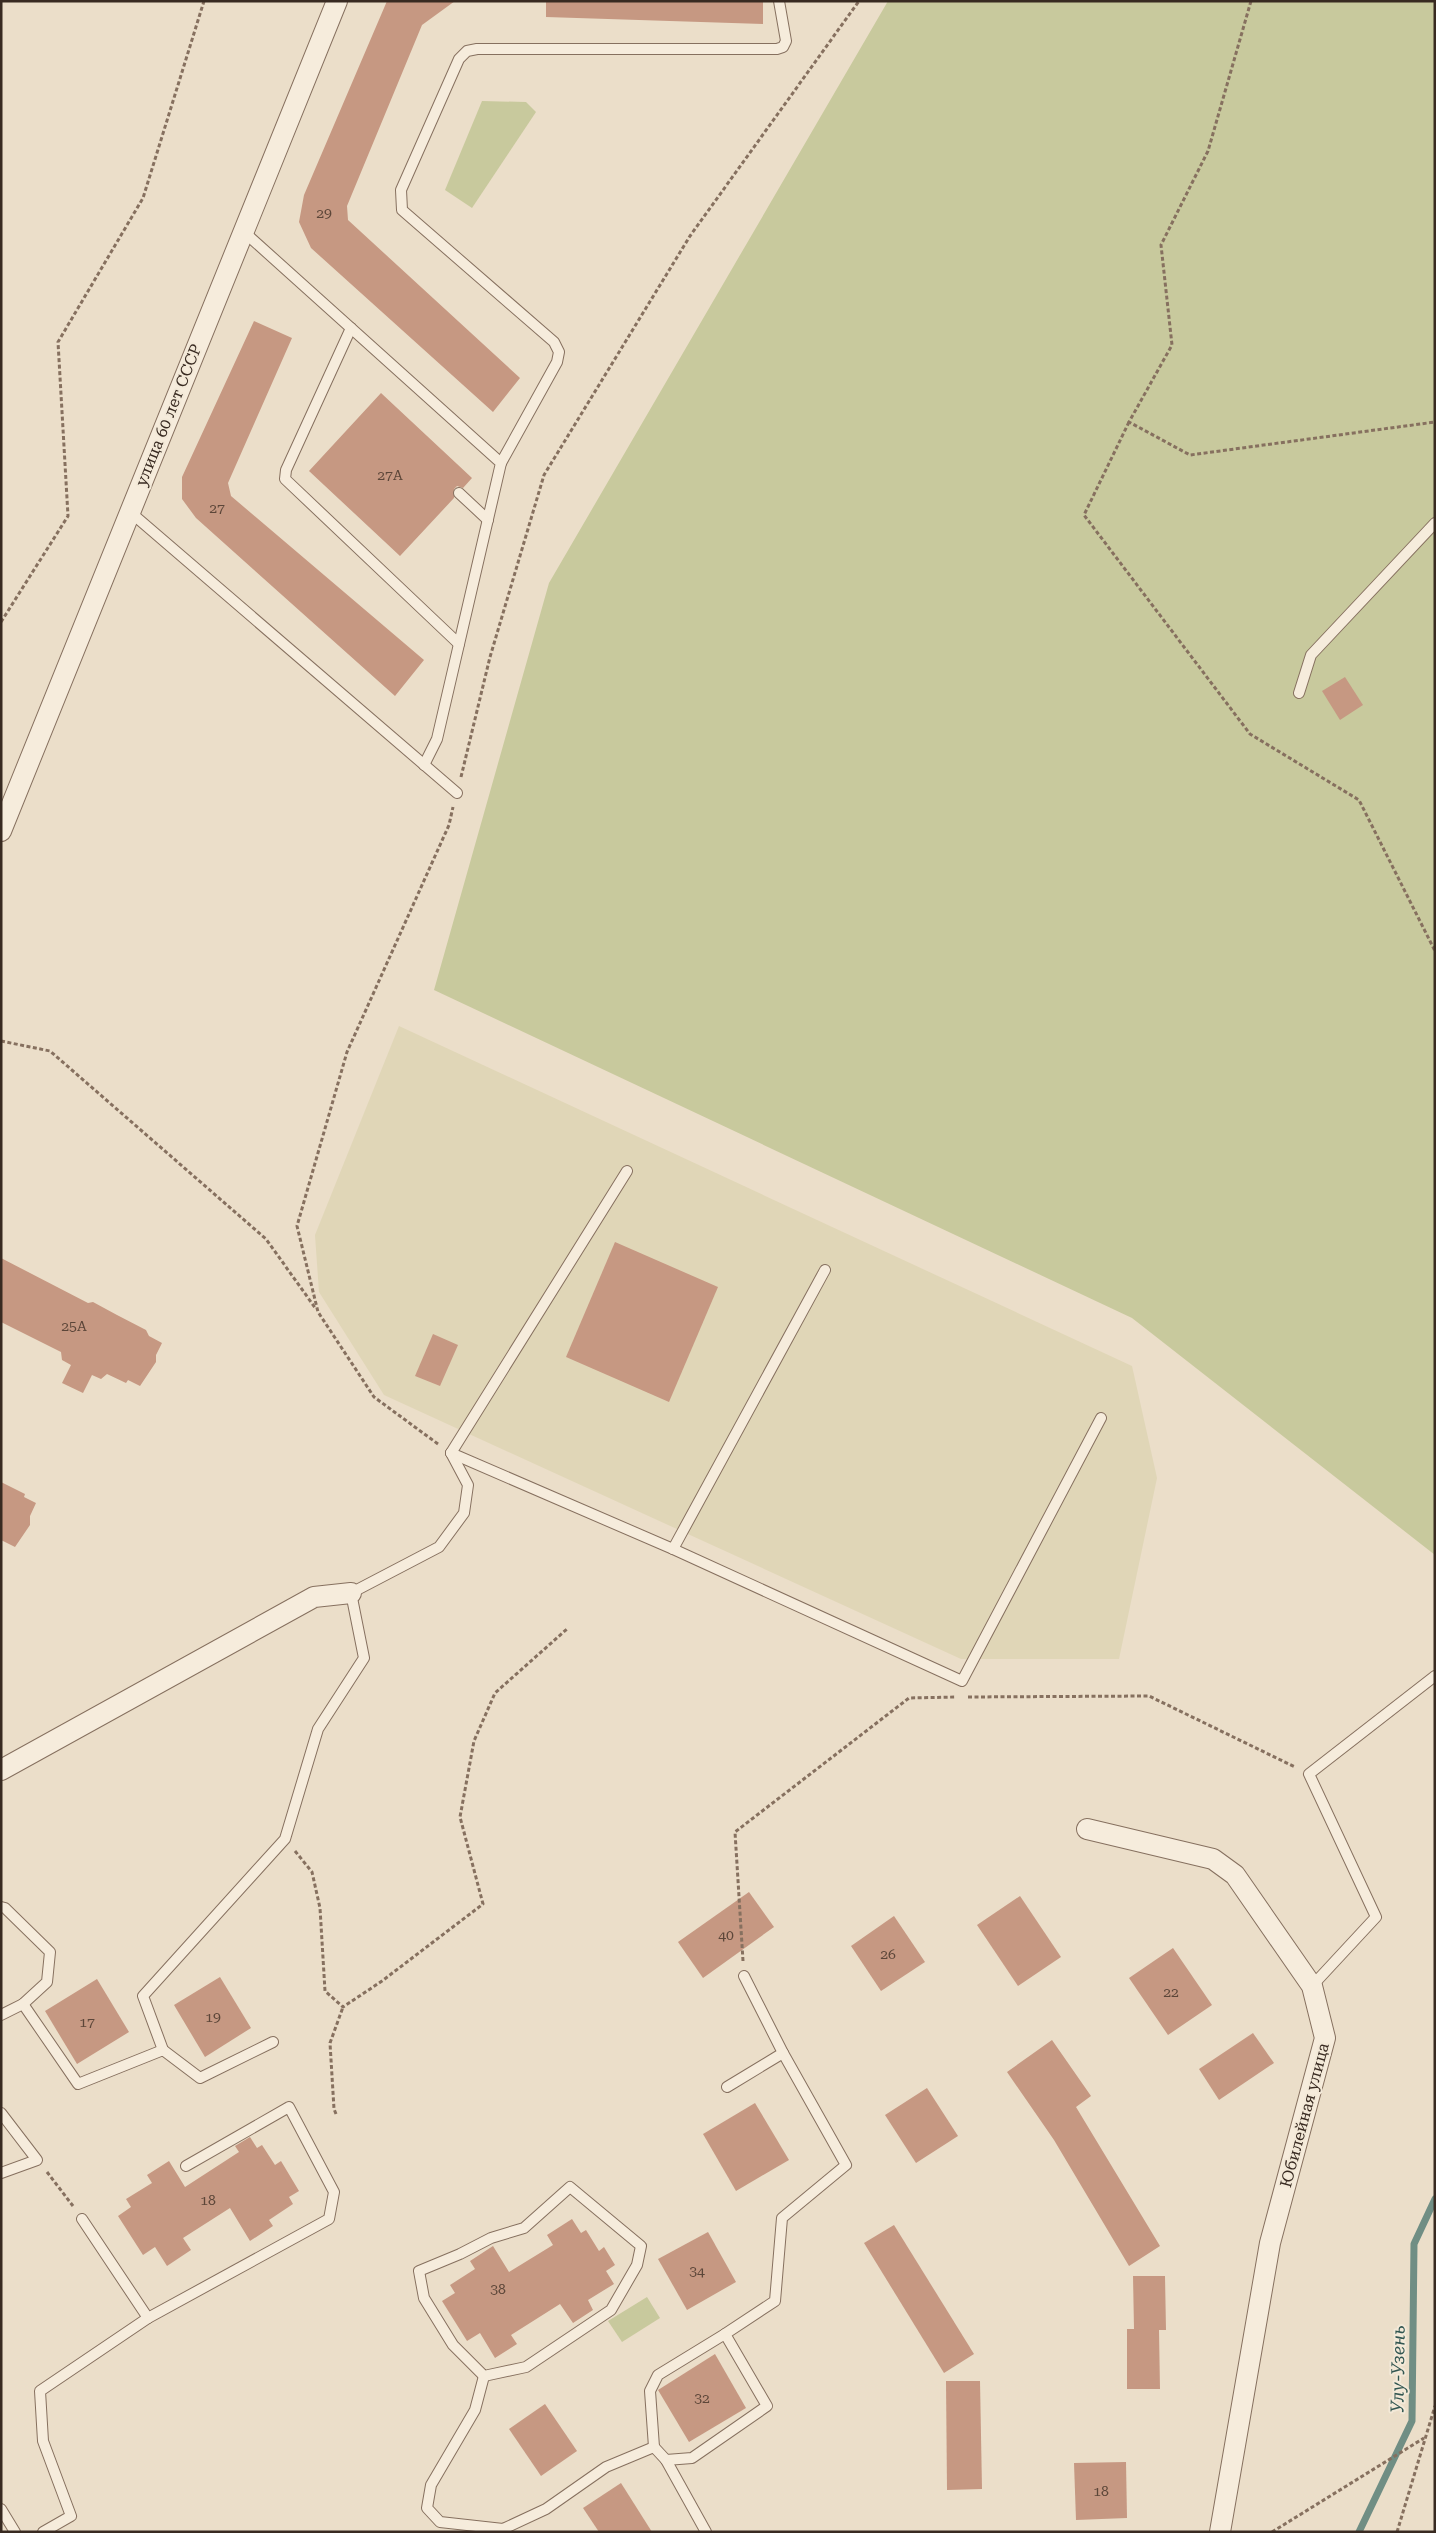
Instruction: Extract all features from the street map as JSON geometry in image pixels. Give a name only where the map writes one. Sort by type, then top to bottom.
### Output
[{"type":"street","name":"улица 60 лет СССР","points":[[1,831],[242,231],[337,1]]},
{"type":"street","points":[[1,1770],[314,1597],[350,1593]]},
{"type":"street","name":"Юбилейная улица","points":[[1088,1829],[1213,1859],[1235,1875],[1312,1986],[1325,2038],[1270,2243],[1220,2532]]},
{"type":"lane","points":[[424,765],[437,739],[501,463],[557,362],[558,352],[554,342],[402,210],[400,190],[458,59],[467,52],[477,49],[777,49],[783,47],[786,41],[778,1]]},
{"type":"lane","points":[[242,231],[501,463]]},
{"type":"lane","points":[[350,328],[286,470],[285,479],[459,644]]},
{"type":"lane","points":[[458,493],[488,520]]},
{"type":"lane","points":[[129,512],[457,793]]},
{"type":"lane","points":[[1299,693],[1311,656],[1435,523]]},
{"type":"lane","points":[[451,1453],[627,1171]]},
{"type":"lane","points":[[674,1549],[825,1270]]},
{"type":"lane","points":[[451,1453],[674,1549],[962,1681],[1101,1418]]},
{"type":"lane","points":[[273,2042],[200,2078],[163,2050],[143,1996],[285,1839],[318,1729],[364,1658],[350,1593],[439,1547],[464,1513],[468,1485],[451,1453]]},
{"type":"lane","points":[[1312,1986],[1376,1917],[1309,1774],[1435,1676]]},
{"type":"lane","points":[[1,1907],[5,1908],[50,1952],[47,1982],[23,2004],[1,2015]]},
{"type":"lane","points":[[706,2532],[666,2460],[654,2447],[650,2391],[658,2375],[775,2301],[782,2218],[846,2165],[783,2053],[744,1976]]},
{"type":"lane","points":[[23,2004],[78,2084],[163,2050]]},
{"type":"lane","points":[[727,2087],[783,2053]]},
{"type":"lane","points":[[43,2532],[71,2516],[43,2441],[40,2391],[148,2318],[329,2219],[334,2192],[289,2107],[186,2166]]},
{"type":"lane","points":[[1,2113],[37,2160],[1,2173]]},
{"type":"lane","points":[[570,2187],[641,2246],[637,2265],[611,2310],[526,2367],[484,2376],[453,2344],[424,2298],[419,2271],[460,2254],[491,2238],[524,2228],[570,2187]]},
{"type":"lane","points":[[82,2219],[148,2318]]},
{"type":"lane","points":[[666,2460],[692,2458],[767,2406],[725,2334]]},
{"type":"lane","points":[[484,2376],[475,2410],[431,2485],[427,2508],[440,2522],[504,2530],[546,2509],[606,2467],[654,2447]]},
{"type":"lane","points":[[1,2509],[14,2532]]},
{"type":"path","points":[[1,622],[68,516],[58,342],[142,198],[204,1]]},
{"type":"path","points":[[318,1312],[297,1226],[348,1052],[449,825],[490,657],[544,475],[690,236],[859,1]]},
{"type":"path","points":[[1251,1],[1208,151],[1161,245],[1172,345],[1129,422],[1084,515],[1250,734],[1359,800],[1435,951]]},
{"type":"path","points":[[1129,422],[1190,455],[1435,422]]},
{"type":"path","points":[[1,1041],[50,1051],[266,1239],[318,1312],[374,1397],[451,1453]]},
{"type":"path","points":[[336,2114],[334,2109],[330,2042],[343,2007],[382,1981],[483,1904],[460,1817],[474,1741],[495,1693],[567,1630]]},
{"type":"path","points":[[744,1976],[735,1832],[909,1698],[1036,1695],[1149,1696],[1309,1774]]},
{"type":"path","points":[[285,1839],[312,1872],[320,1908],[325,1991],[343,2007]]},
{"type":"path","points":[[37,2160],[65,2194],[82,2219]]},
{"type":"path","points":[[1397,2532],[1435,2406]]},
{"type":"path","points":[[1272,2532],[1424,2438]]},
{"type":"shaded area","points":[[399,1026],[1132,1366],[1157,1478],[1119,1659],[961,1659],[384,1395],[319,1292],[315,1235]]},
{"type":"green space","points":[[888,1],[1435,1],[1435,1555],[1132,1318],[434,990],[549,583]]},
{"type":"green space","points":[[482,101],[526,102],[536,112],[472,208],[445,190]]},
{"type":"green space","points":[[647,2297],[660,2318],[622,2342],[608,2321]]},
{"type":"building","points":[[387,1],[455,1],[422,25],[347,206],[348,220],[520,378],[493,412],[311,248],[299,222],[304,195]]},
{"type":"building","points":[[546,1],[763,1],[763,24],[546,17]]},
{"type":"building","points":[[254,321],[292,338],[228,483],[231,496],[424,660],[395,696],[196,518],[182,499],[182,477]]},
{"type":"building","points":[[381,393],[472,478],[463,488],[457,486],[454,489],[454,498],[400,556],[309,471]]},
{"type":"building","points":[[1345,677],[1363,705],[1340,720],[1322,691]]},
{"type":"building","points":[[615,1242],[718,1287],[669,1402],[566,1357]]},
{"type":"building","points":[[1,1258],[88,1303],[93,1302],[146,1330],[149,1336],[162,1343],[156,1355],[156,1362],[140,1386],[128,1380],[126,1383],[107,1374],[101,1379],[92,1375],[83,1393],[62,1383],[71,1365],[62,1360],[61,1352],[1,1322]]},
{"type":"building","points":[[433,1334],[458,1345],[440,1386],[415,1376]]},
{"type":"building","points":[[1,1482],[25,1494],[24,1497],[36,1503],[30,1516],[30,1525],[15,1547],[1,1540]]},
{"type":"building","points":[[749,1892],[774,1927],[703,1978],[678,1942]]},
{"type":"building","points":[[1020,1896],[1061,1957],[1018,1986],[977,1925]]},
{"type":"building","points":[[894,1916],[925,1962],[881,1991],[851,1946]]},
{"type":"building","points":[[1173,1948],[1212,2005],[1168,2035],[1129,1978]]},
{"type":"building","points":[[220,1977],[251,2028],[205,2057],[174,2005]]},
{"type":"building","points":[[97,1979],[129,2032],[77,2064],[45,2011]]},
{"type":"building","points":[[1253,2033],[1274,2063],[1219,2100],[1199,2069]]},
{"type":"building","points":[[1052,2040],[1091,2096],[1076,2107],[1160,2246],[1129,2266],[1054,2140],[1007,2072]]},
{"type":"building","points":[[927,2088],[958,2136],[916,2163],[885,2115]]},
{"type":"building","points":[[755,2103],[789,2160],[736,2191],[703,2134]]},
{"type":"building","points":[[250,2137],[257,2148],[262,2145],[275,2165],[281,2161],[299,2191],[289,2197],[293,2204],[269,2220],[273,2226],[250,2241],[230,2208],[183,2238],[191,2250],[167,2266],[155,2247],[143,2255],[118,2216],[131,2207],[126,2199],[152,2183],[147,2175],[169,2161],[185,2187],[239,2152],[235,2146]]},
{"type":"building","points":[[572,2219],[581,2233],[586,2230],[599,2251],[604,2247],[615,2265],[606,2271],[614,2284],[588,2300],[593,2310],[573,2323],[560,2304],[511,2335],[517,2344],[495,2358],[480,2333],[467,2341],[442,2301],[455,2293],[450,2285],[475,2269],[470,2261],[493,2246],[509,2272],[553,2245],[547,2235]]},
{"type":"building","points":[[894,2225],[974,2354],[944,2373],[864,2243]]},
{"type":"building","points":[[708,2232],[736,2282],[687,2310],[658,2259]]},
{"type":"building","points":[[1133,2276],[1165,2276],[1166,2330],[1159,2330],[1160,2389],[1127,2389],[1127,2329],[1134,2329]]},
{"type":"building","points":[[715,2354],[746,2408],[689,2442],[658,2390]]},
{"type":"building","points":[[946,2381],[980,2381],[982,2489],[947,2490]]},
{"type":"building","points":[[545,2404],[577,2451],[541,2476],[509,2429]]},
{"type":"building","points":[[1126,2462],[1127,2518],[1076,2520],[1074,2463]]},
{"type":"building","points":[[621,2483],[652,2532],[599,2532],[583,2508]]},
{"type":"waterway","name":"Улу-Узень","points":[[1359,2532],[1412,2421],[1414,2244],[1435,2199]]}]
